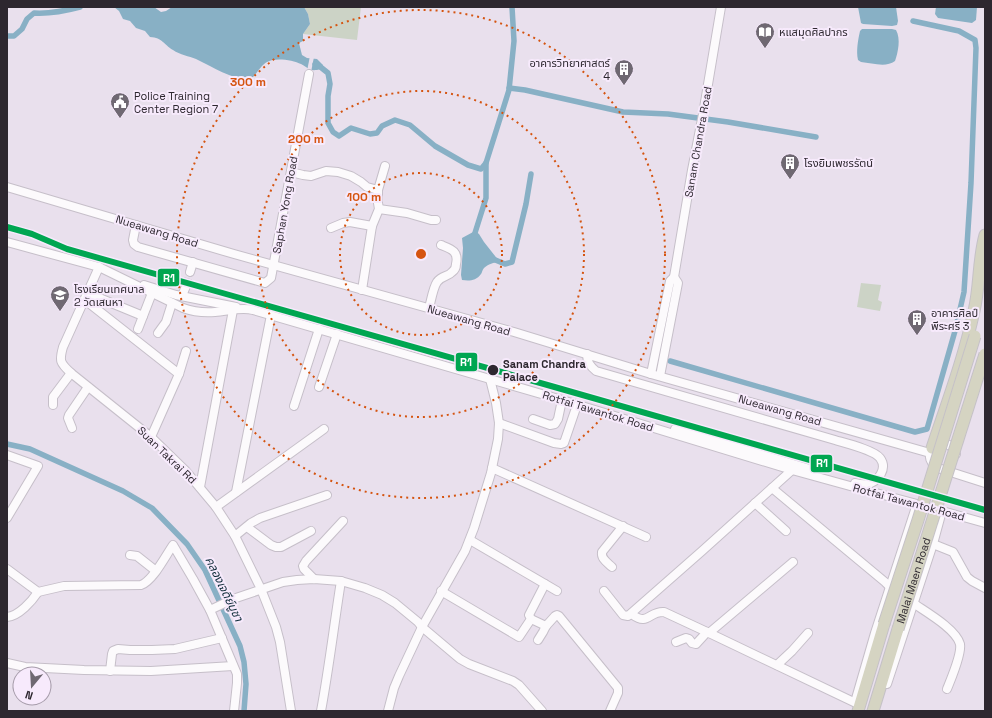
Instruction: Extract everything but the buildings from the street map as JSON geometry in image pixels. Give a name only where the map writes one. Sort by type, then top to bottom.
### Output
[{"type":"highway","points":[[931,450],[972,322],[978,289],[981,252],[985,235]]},
{"type":"highway","name":"Malai Maen Road","points":[[858,706],[979,324],[985,284]]},
{"type":"highway","name":"Malai Maen Road","points":[[873,711],[985,354]]},
{"type":"highway","points":[[951,472],[985,372]]},
{"type":"street","name":"Sanam Chandra Road","points":[[651,374],[670,281],[674,277],[721,7]]},
{"type":"street","name":"Saphan Yong Road","points":[[193,262],[265,283],[271,278],[309,74]]},
{"type":"street","points":[[362,290],[372,226],[379,209],[378,190],[385,166]]},
{"type":"street","points":[[291,172],[311,176],[326,171],[338,172],[351,176],[367,187],[378,190]]},
{"type":"street","name":"Nueawang Road","points":[[7,187],[274,265],[514,332],[651,374],[931,450]]},
{"type":"street","points":[[379,209],[407,213],[436,220]]},
{"type":"street","points":[[331,228],[350,222],[372,226]]},
{"type":"street","points":[[136,225],[133,240],[134,244],[193,262],[190,272]]},
{"type":"street","name":"Rotfai Tawantok Road","points":[[7,242],[99,267],[172,303],[194,312],[214,312],[246,308],[562,400],[792,470],[985,523]]},
{"type":"street","points":[[429,308],[436,283],[440,278],[452,274],[456,268],[457,255],[454,250],[441,245]]},
{"type":"street","name":"Suan Takrai Rd","points":[[99,267],[63,347],[61,357],[62,365],[150,437],[185,470],[216,507],[235,536],[261,589],[276,628],[291,711]]},
{"type":"street","name":"Sanam Chandra Road","points":[[660,376],[678,283],[674,277]]},
{"type":"street","points":[[125,280],[236,309],[200,487]]},
{"type":"street","points":[[182,296],[186,286]]},
{"type":"street","points":[[138,329],[152,293]]},
{"type":"street","points":[[86,296],[144,316]]},
{"type":"street","points":[[86,296],[179,374]]},
{"type":"street","points":[[158,333],[166,322],[172,303]]},
{"type":"street","points":[[236,492],[271,315]]},
{"type":"street","points":[[294,406],[319,329]]},
{"type":"street","points":[[319,387],[337,334]]},
{"type":"street","points":[[150,437],[179,374],[186,350]]},
{"type":"street","points":[[587,354],[587,360],[590,366],[596,371],[835,440],[871,452],[880,459],[882,463],[882,470],[878,479],[874,482],[861,484],[676,429],[665,427],[655,428]]},
{"type":"street","points":[[53,405],[53,397],[71,373]]},
{"type":"street","points":[[388,711],[394,688],[422,627],[470,540],[492,468],[498,439],[499,423],[490,380]]},
{"type":"street","points":[[72,428],[68,418],[69,415],[88,387]]},
{"type":"street","points":[[533,419],[550,425],[555,424],[558,419],[562,400]]},
{"type":"street","points":[[499,423],[554,443],[562,444],[564,443],[577,405]]},
{"type":"street","points":[[216,507],[324,429]]},
{"type":"street","points":[[957,454],[952,446],[945,443],[938,443],[931,450],[930,458],[934,466],[938,468],[985,483]]},
{"type":"street","points":[[7,455],[38,466],[7,518]]},
{"type":"street","points":[[492,468],[646,537]]},
{"type":"street","points":[[604,591],[623,615],[628,616],[792,470]]},
{"type":"street","points":[[772,488],[890,587]]},
{"type":"street","points":[[235,536],[260,518],[327,495]]},
{"type":"street","points":[[755,503],[786,530]]},
{"type":"street","points":[[633,615],[641,620],[644,620],[654,613],[664,612],[777,665],[858,706],[890,587],[917,504]]},
{"type":"street","points":[[877,711],[942,511]]},
{"type":"street","points":[[314,579],[304,569],[303,566],[306,560],[343,522]]},
{"type":"street","points":[[612,567],[601,555],[623,526]]},
{"type":"street","points":[[247,527],[271,545],[281,547],[311,531]]},
{"type":"street","points":[[908,528],[915,536],[933,541],[953,552],[968,577],[985,588]]},
{"type":"street","points":[[470,540],[545,584],[558,590]]},
{"type":"street","points":[[7,617],[11,617],[20,611],[32,601],[38,592],[64,586],[142,585],[147,583],[173,545],[212,609],[237,674],[234,711]]},
{"type":"street","points":[[130,555],[137,556],[156,571]]},
{"type":"street","points":[[676,642],[686,638],[692,643],[696,644],[708,632],[793,562]]},
{"type":"street","points":[[7,569],[38,592]]},
{"type":"street","points":[[212,609],[233,599],[261,589],[283,582],[297,580],[314,579],[341,582],[365,588],[382,595],[395,603],[460,659],[513,681],[519,685],[542,711]]},
{"type":"street","points":[[321,711],[341,582]]},
{"type":"street","points":[[545,584],[528,615],[531,619],[546,626]]},
{"type":"street","points":[[442,591],[518,637],[520,637],[531,619]]},
{"type":"street","points":[[913,604],[950,630],[960,645],[956,666],[947,689]]},
{"type":"street","points":[[538,640],[546,626],[555,616],[559,616],[616,684],[619,691],[610,711]]},
{"type":"street","points":[[777,665],[808,633]]},
{"type":"street","points":[[110,671],[113,651],[118,649],[175,649],[222,638]]},
{"type":"street","points":[[7,663],[25,667],[110,671],[151,671],[233,666]]},
{"type":"shaded area","points":[[304,7],[361,7],[357,40],[303,34],[310,24],[308,14]]},
{"type":"shaded area","points":[[861,283],[881,285],[878,300],[882,302],[880,311],[857,307]]},
{"type":"water","points":[[114,7],[154,7],[161,12],[172,7],[304,7],[308,14],[310,24],[303,34],[303,41],[299,43],[302,55],[307,58],[317,59],[323,65],[321,69],[312,70],[293,61],[270,60],[265,63],[250,80],[243,79],[222,72],[196,59],[179,53],[160,40],[150,37],[145,31],[136,28],[130,21],[123,19],[119,11]]},
{"type":"water","points":[[858,7],[896,7],[898,21],[897,25],[863,24],[861,23]]},
{"type":"water","points":[[936,7],[977,7],[976,20],[972,23],[938,18],[935,14]]},
{"type":"water","points":[[862,29],[896,30],[899,41],[895,61],[883,65],[861,62],[858,60],[858,42],[860,31]]},
{"type":"water","points":[[475,231],[479,234],[499,261],[483,269],[481,274],[475,279],[462,280],[462,238]]},
{"type":"pier","points":[[310,56],[314,57],[311,72],[307,71]]},
{"type":"waterway","points":[[7,36],[14,36],[22,29],[27,19],[34,13],[57,12],[80,7]]},
{"type":"waterway","points":[[315,64],[328,73],[330,84],[328,96],[328,123],[333,132],[339,136],[351,128],[370,134],[377,133],[382,126],[395,120],[410,125],[435,146],[468,165],[481,169],[486,163],[509,90],[514,41],[512,7]]},
{"type":"waterway","points":[[670,361],[915,432],[927,429],[955,331],[964,292],[971,183],[976,48],[975,40],[959,31],[913,21]]},
{"type":"waterway","points":[[509,88],[525,90],[623,112],[668,114],[728,122],[816,137]]},
{"type":"waterway","points":[[474,236],[486,198],[486,163]]},
{"type":"waterway","points":[[493,259],[505,264],[512,262],[526,204],[531,174]]},
{"type":"waterway","name":"คลองเจดีย์บูชา","points":[[7,444],[30,449],[123,491],[152,508],[187,544],[205,570],[240,646],[244,662],[246,684],[244,711]]},
{"type":"tunnel","points":[[186,286],[190,272]]},
{"type":"transit line","name":"R1","points":[[7,227],[32,234],[67,249],[985,510]]},
{"type":"place","name":"หแสมุดศิลปากร","points":[[765,49]]},
{"type":"place","name":"อาคารวิทยาศาสตร์ 4","points":[[624,86]]},
{"type":"place","name":"Police Training Center Region 7","points":[[120,119]]},
{"type":"place","name":"โรงยิมเพชรรัตน์","points":[[790,180]]},
{"type":"place","name":"โรงเรียนเทศบาล 2 วัดเสนหา","points":[[60,312]]},
{"type":"place","name":"อาคารศิลป์ พีระศรี 3","points":[[917,336]]},
{"type":"place","name":"Sanam Chandra Palace","points":[[493,370]]}]
